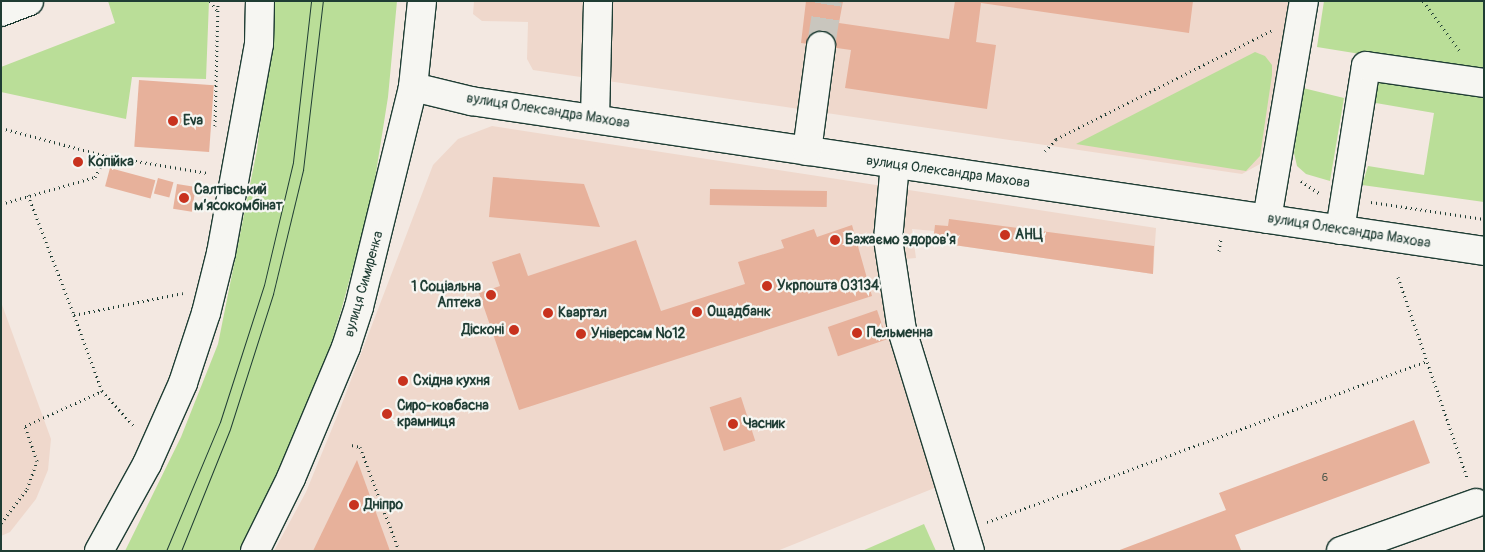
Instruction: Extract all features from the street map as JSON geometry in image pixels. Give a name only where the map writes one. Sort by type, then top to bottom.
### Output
[{"type":"street","points":[[1,12],[29,1]]},
{"type":"street","points":[[99,551],[147,464],[182,383],[206,313],[221,253],[259,44],[260,1]]},
{"type":"street","name":"вулиця Симиренка","points":[[255,551],[291,478],[346,347],[385,211],[413,87],[422,1]]},
{"type":"street","points":[[595,118],[598,1]]},
{"type":"street","points":[[1267,219],[1304,1]]},
{"type":"street","points":[[807,151],[821,46]]},
{"type":"street","points":[[1340,230],[1366,66],[1484,83]]},
{"type":"street","name":"вулиця Олександра Махова","points":[[413,87],[471,101],[1484,251]]},
{"type":"street","points":[[895,164],[888,239],[902,330],[966,541]]},
{"type":"street","points":[[1341,551],[1476,503]]},
{"type":"path","points":[[210,1],[218,11]]},
{"type":"path","points":[[214,135],[218,1]]},
{"type":"path","points":[[1423,1],[1467,60]]},
{"type":"path","points":[[1045,151],[1056,139],[1280,26],[1298,31]]},
{"type":"path","points":[[1,128],[106,156],[213,174],[214,164]]},
{"type":"path","points":[[1,204],[95,177],[106,156]]},
{"type":"path","points":[[28,195],[102,391],[138,430]]},
{"type":"path","points":[[1398,277],[1476,503]]},
{"type":"path","points":[[74,315],[191,292]]},
{"type":"path","points":[[966,541],[1427,361]]},
{"type":"path","points":[[1,523],[27,489],[37,461],[24,426],[102,391]]},
{"type":"path","points":[[352,445],[360,447],[399,551]]},
{"type":"shaded area","points":[[474,1],[1289,1],[1260,164],[1242,174],[533,70],[527,59],[528,22],[482,21],[473,14]]},
{"type":"shaded area","points":[[492,126],[1156,228],[1153,274],[933,242],[934,231],[912,229],[916,258],[880,261],[942,485],[777,551],[274,551],[306,492],[338,414],[433,165],[458,139]]},
{"type":"shaded area","points":[[1,302],[51,439],[48,470],[36,499],[10,532],[1,536]]},
{"type":"green space","points":[[108,1],[209,1],[206,79],[132,77],[126,119],[1,92],[1,67],[115,23]]},
{"type":"green space","points":[[275,1],[397,1],[388,97],[372,198],[324,367],[257,524],[241,551],[125,551],[181,437],[218,344],[257,150]]},
{"type":"green space","points":[[1324,1],[1484,1],[1484,74],[1317,47]]},
{"type":"green space","points":[[1255,52],[1265,56],[1272,65],[1272,75],[1260,156],[1246,171],[1076,144]]},
{"type":"green space","points":[[1380,82],[1484,92],[1484,202],[1362,185],[1368,166],[1424,175],[1434,113],[1370,102],[1373,88]]},
{"type":"green space","points":[[1303,88],[1344,98],[1330,181],[1306,174],[1297,166],[1294,153]]},
{"type":"green space","points":[[924,524],[936,551],[862,551]]},
{"type":"building","points":[[806,1],[843,1],[839,23],[949,39],[955,1],[1193,1],[1189,33],[981,3],[976,42],[996,45],[987,109],[845,88],[851,50],[801,43]]},
{"type":"building","points":[[139,80],[214,85],[209,152],[134,147]]},
{"type":"building","points":[[110,168],[155,180],[150,199],[105,186]]},
{"type":"building","points":[[493,177],[584,184],[600,227],[489,217]]},
{"type":"building","points":[[158,178],[173,182],[169,198],[154,193]]},
{"type":"building","points":[[177,184],[196,187],[192,212],[173,209]]},
{"type":"building","points":[[710,189],[827,191],[827,207],[710,205]]},
{"type":"building","points":[[949,219],[1154,246],[1153,274],[933,242],[935,225],[948,226]]},
{"type":"building","name":"Універсам №12","points":[[852,225],[872,296],[519,410],[479,293],[500,286],[492,262],[520,253],[528,276],[636,240],[661,311],[745,284],[738,262],[784,248],[781,240],[814,229],[817,237]]},
{"type":"building","name":"Пельменна","points":[[877,310],[887,339],[838,356],[828,327]]},
{"type":"building","name":"Часник","points":[[741,397],[755,441],[724,451],[710,407]]},
{"type":"building","points":[[1414,420],[1430,463],[1235,535],[1241,550],[1117,551],[1226,510],[1219,493]]},
{"type":"building","name":"Дніпро","points":[[357,460],[390,551],[313,551]]},
{"type":"tunnel","points":[[821,46],[828,1]]},
{"type":"tram line","points":[[166,551],[220,422],[264,285],[293,162],[311,1]]},
{"type":"tram line","points":[[181,551],[230,429],[273,294],[303,170],[323,1]]},
{"type":"place","name":"Eva","points":[[173,121]]},
{"type":"place","name":"Копійка","points":[[78,162]]},
{"type":"place","name":"Салтівський м’ясокомбінат","points":[[184,198]]},
{"type":"place","name":"АНЦ","points":[[1005,235]]},
{"type":"place","name":"Бажаємо здоров'я","points":[[835,240]]},
{"type":"place","name":"Укрпошта 03134","points":[[767,286]]},
{"type":"place","name":"1 Соціальна Аптека","points":[[491,295]]},
{"type":"place","name":"Ощадбанк","points":[[697,312]]},
{"type":"place","name":"Квартал","points":[[548,313]]},
{"type":"place","name":"Дісконі","points":[[514,330]]},
{"type":"place","name":"Пельменна","points":[[857,333]]},
{"type":"place","name":"Універсам №12","points":[[581,334]]},
{"type":"place","name":"Східна кухня","points":[[403,381]]},
{"type":"place","name":"Сиро-ковбасна крамниця","points":[[387,414]]},
{"type":"place","name":"Часник","points":[[733,424]]},
{"type":"place","name":"Дніпро","points":[[354,505]]}]
